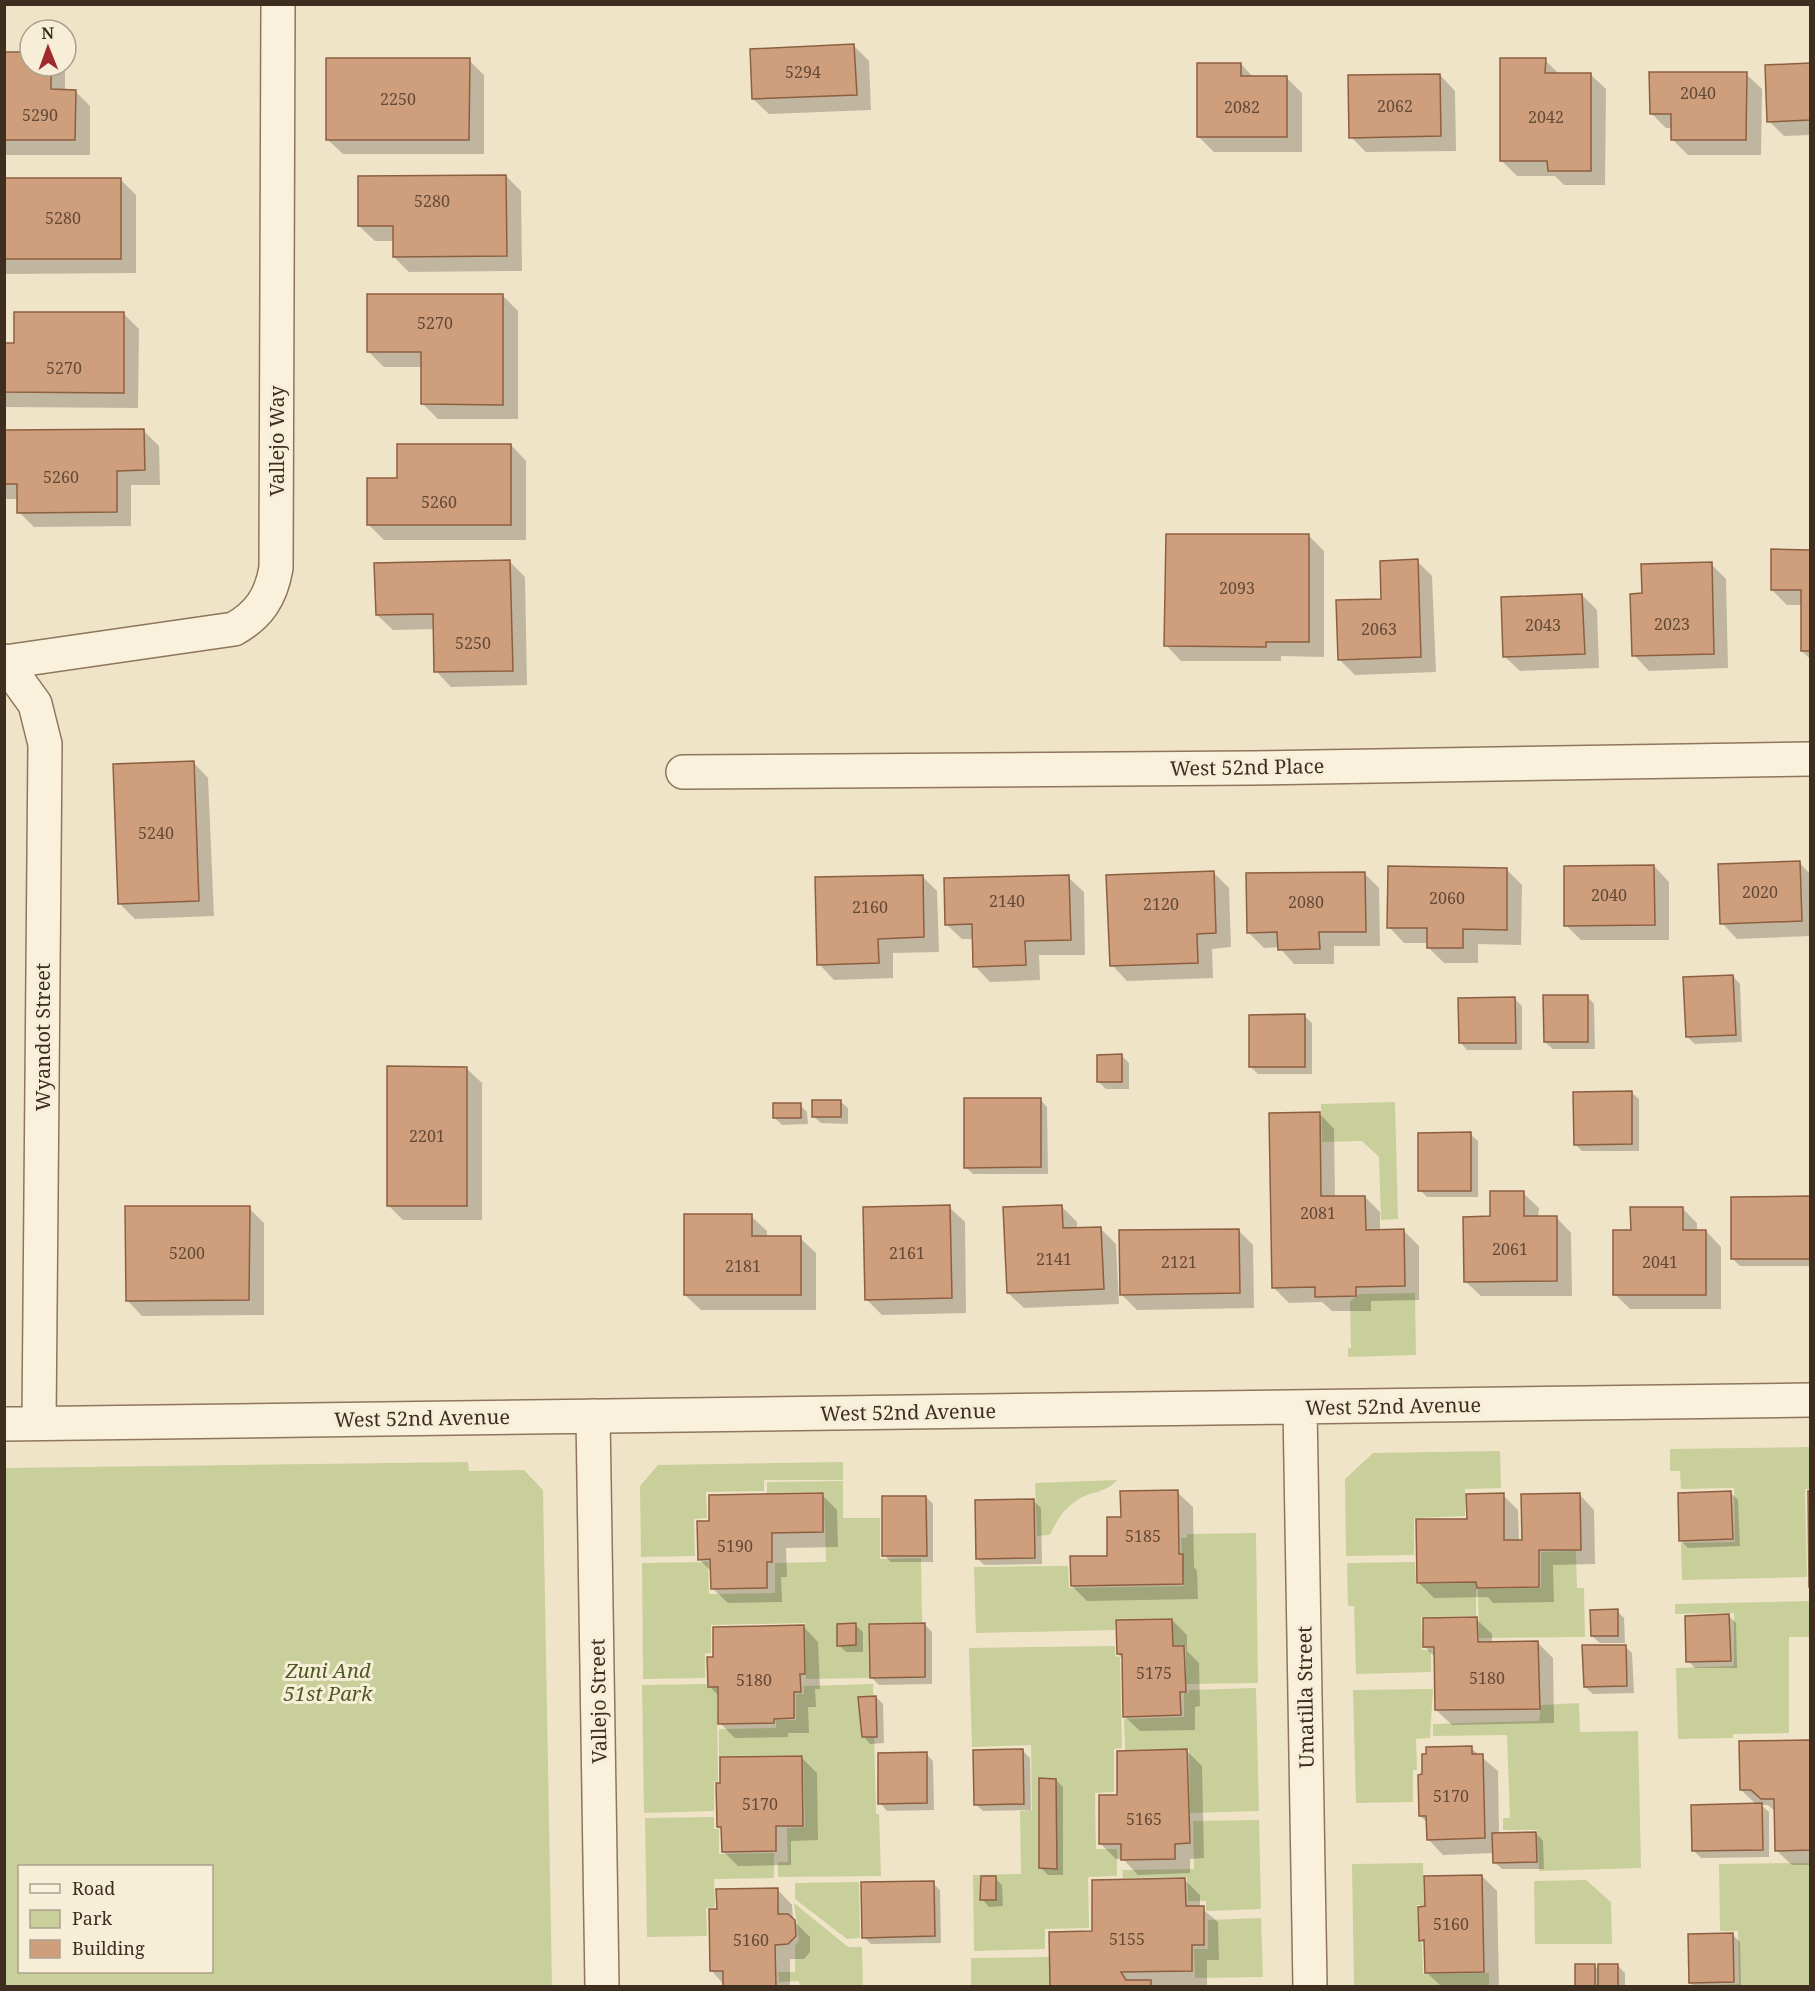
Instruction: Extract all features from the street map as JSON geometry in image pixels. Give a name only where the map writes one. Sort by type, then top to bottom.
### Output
[{"type":"street","name":"Vallejo Way","points":[[5,662],[234,629],[258,612],[273,586],[276,568],[278,4]]},
{"type":"street","name":"Wyandot Street","points":[[5,662],[35,704],[45,744],[39,1423]]},
{"type":"street","name":"West 52nd Place","points":[[683,772],[1251,768],[1810,759]]},
{"type":"street","name":"West 52nd Avenue","points":[[4,1424],[1810,1400]]},
{"type":"street","name":"Umatilla Street","points":[[1300,1407],[1310,1986]]},
{"type":"street","name":"Vallejo Street","points":[[593,1416],[602,1986]]},
{"type":"green space","points":[[1395,1102],[1398,1219],[1381,1220],[1379,1157],[1362,1141],[1322,1142],[1321,1104]]},
{"type":"green space","points":[[1415,1293],[1416,1355],[1348,1357],[1348,1348],[1351,1348],[1350,1302],[1359,1294]]},
{"type":"green space","points":[[1809,1447],[1810,1489],[1805,1489],[1807,1577],[1682,1580],[1681,1543],[1735,1542],[1734,1488],[1681,1489],[1680,1471],[1670,1471],[1670,1449]]},
{"type":"green space","points":[[1500,1451],[1501,1488],[1465,1489],[1465,1516],[1414,1518],[1414,1555],[1346,1556],[1345,1479],[1373,1453]]},
{"type":"green space","name":"Zuni And 51st Park","points":[[468,1462],[469,1471],[524,1470],[543,1490],[552,1986],[5,1986],[5,1468]]},
{"type":"green space","points":[[843,1462],[843,1480],[764,1480],[764,1491],[706,1492],[707,1518],[694,1519],[695,1556],[641,1557],[640,1486],[658,1465]]},
{"type":"green space","points":[[1117,1480],[1104,1490],[1084,1496],[1069,1506],[1055,1524],[1050,1535],[1037,1536],[1035,1483]]},
{"type":"green space","points":[[843,1481],[843,1518],[880,1518],[880,1559],[921,1558],[922,1622],[868,1623],[869,1678],[806,1679],[805,1623],[711,1625],[711,1653],[705,1654],[705,1678],[643,1679],[642,1563],[708,1562],[709,1594],[775,1593],[775,1563],[826,1562],[824,1492],[767,1493],[767,1482]]},
{"type":"green space","points":[[1256,1533],[1258,1683],[1186,1684],[1186,1646],[1173,1645],[1173,1618],[1115,1619],[1115,1630],[976,1633],[974,1567],[1068,1566],[1069,1588],[1184,1586],[1181,1538],[1187,1538],[1187,1534]]},
{"type":"green space","points":[[1576,1551],[1577,1588],[1584,1588],[1585,1637],[1479,1638],[1478,1589],[1541,1588],[1541,1552]]},
{"type":"green space","points":[[1415,1562],[1416,1584],[1476,1583],[1476,1616],[1421,1617],[1422,1650],[1431,1650],[1431,1672],[1356,1674],[1354,1606],[1348,1606],[1347,1563]]},
{"type":"green space","points":[[1810,1601],[1810,1637],[1789,1637],[1789,1733],[1733,1734],[1733,1738],[1678,1739],[1676,1668],[1734,1666],[1734,1613],[1675,1614],[1675,1604]]},
{"type":"green space","points":[[1115,1646],[1115,1656],[1120,1657],[1122,1748],[1114,1749],[1114,1792],[1095,1793],[1096,1849],[1117,1849],[1117,1876],[1088,1877],[1089,1928],[1045,1929],[1045,1949],[974,1951],[973,1875],[1021,1874],[1020,1811],[1032,1810],[1031,1745],[972,1747],[969,1648]]},
{"type":"green space","points":[[707,1684],[707,1687],[717,1687],[718,1781],[714,1782],[714,1811],[644,1813],[642,1685]]},
{"type":"green space","points":[[873,1684],[876,1814],[879,1814],[881,1876],[778,1877],[778,1862],[788,1862],[787,1828],[805,1827],[803,1755],[719,1756],[719,1729],[776,1728],[776,1720],[796,1720],[796,1694],[804,1694],[804,1686]]},
{"type":"green space","points":[[1256,1688],[1259,1811],[1190,1813],[1189,1749],[1125,1750],[1124,1719],[1184,1717],[1184,1693],[1189,1693],[1189,1690]]},
{"type":"green space","points":[[1433,1689],[1430,1738],[1416,1739],[1417,1770],[1413,1770],[1413,1802],[1356,1803],[1353,1690]]},
{"type":"green space","points":[[1579,1703],[1580,1732],[1638,1731],[1641,1868],[1539,1871],[1537,1830],[1503,1830],[1503,1818],[1510,1818],[1507,1735],[1433,1736],[1433,1724],[1539,1721],[1541,1705]]},
{"type":"green space","points":[[714,1817],[714,1829],[719,1829],[719,1854],[774,1853],[774,1878],[714,1879],[715,1907],[706,1908],[707,1936],[647,1937],[645,1818]]},
{"type":"green space","points":[[1259,1820],[1261,1909],[1206,1911],[1206,1901],[1188,1901],[1187,1877],[1123,1878],[1122,1870],[1194,1869],[1193,1821]]},
{"type":"green space","points":[[1423,1863],[1424,1905],[1417,1905],[1418,1942],[1422,1942],[1423,1974],[1489,1973],[1489,1986],[1354,1986],[1352,1864]]},
{"type":"green space","points":[[1810,1863],[1810,1986],[1694,1986],[1739,1984],[1738,1931],[1720,1931],[1719,1864]]},
{"type":"green space","points":[[1586,1880],[1611,1902],[1612,1944],[1535,1944],[1534,1881]]},
{"type":"green space","points":[[859,1882],[860,1938],[847,1939],[795,1899],[795,1883]]},
{"type":"green space","points":[[794,1903],[848,1947],[862,1947],[863,1986],[800,1986],[799,1981],[779,1982],[778,1972],[795,1972],[795,1946],[799,1940]]},
{"type":"green space","points":[[1261,1918],[1263,1977],[1195,1978],[1194,1949],[1208,1949],[1208,1920]]},
{"type":"green space","points":[[1049,1957],[1049,1986],[971,1986],[971,1958]]},
{"type":"building","points":[[854,44],[857,95],[752,99],[750,49]]},
{"type":"building","points":[[4,52],[18,52],[18,78],[51,78],[51,89],[76,90],[75,140],[4,140]]},
{"type":"building","points":[[326,58],[470,58],[469,140],[326,140]]},
{"type":"building","points":[[1500,58],[1546,58],[1545,73],[1591,73],[1591,171],[1548,171],[1547,161],[1500,161]]},
{"type":"building","points":[[1197,63],[1241,63],[1241,76],[1287,76],[1287,137],[1197,137]]},
{"type":"building","points":[[1810,63],[1810,120],[1767,122],[1765,65]]},
{"type":"building","points":[[1649,72],[1747,72],[1746,140],[1671,140],[1671,114],[1650,114]]},
{"type":"building","points":[[1440,74],[1441,136],[1349,138],[1348,75]]},
{"type":"building","points":[[506,175],[507,256],[393,257],[393,226],[358,226],[358,176]]},
{"type":"building","points":[[4,178],[121,178],[121,259],[4,259]]},
{"type":"building","points":[[367,294],[503,294],[503,405],[421,404],[421,352],[367,352]]},
{"type":"building","points":[[14,312],[124,312],[124,393],[4,392],[4,343],[14,343]]},
{"type":"building","points":[[144,429],[145,470],[117,471],[117,512],[17,513],[17,484],[4,484],[4,430]]},
{"type":"building","points":[[397,444],[511,444],[511,525],[367,525],[367,478],[397,478]]},
{"type":"building","points":[[1166,534],[1309,534],[1309,642],[1266,642],[1266,647],[1164,646]]},
{"type":"building","points":[[1771,549],[1810,550],[1810,651],[1801,651],[1801,590],[1771,590]]},
{"type":"building","points":[[1418,559],[1421,657],[1338,660],[1336,600],[1381,599],[1380,561]]},
{"type":"building","points":[[510,560],[513,671],[434,672],[433,614],[376,615],[374,563]]},
{"type":"building","points":[[1712,562],[1714,654],[1632,656],[1630,594],[1642,593],[1641,564]]},
{"type":"building","points":[[1582,594],[1585,654],[1503,657],[1501,597]]},
{"type":"building","points":[[194,761],[199,901],[118,904],[113,764]]},
{"type":"building","points":[[1800,861],[1802,921],[1720,924],[1718,864]]},
{"type":"building","points":[[1654,865],[1655,925],[1564,926],[1564,866]]},
{"type":"building","points":[[1388,866],[1507,868],[1507,930],[1463,929],[1463,948],[1427,948],[1427,928],[1387,928]]},
{"type":"building","points":[[1214,871],[1216,933],[1197,934],[1198,963],[1110,966],[1106,875]]},
{"type":"building","points":[[1365,872],[1366,932],[1319,932],[1320,949],[1278,950],[1277,932],[1247,933],[1246,873]]},
{"type":"building","points":[[923,875],[924,937],[878,939],[879,963],[817,965],[815,877]]},
{"type":"building","points":[[1069,875],[1071,940],[1025,941],[1026,965],[973,967],[972,924],[945,925],[944,878]]},
{"type":"building","points":[[1733,975],[1736,1035],[1686,1037],[1683,977]]},
{"type":"building","points":[[1543,995],[1588,995],[1588,1042],[1544,1042]]},
{"type":"building","points":[[1515,997],[1516,1043],[1459,1043],[1458,998]]},
{"type":"building","points":[[1305,1014],[1305,1067],[1249,1067],[1249,1015]]},
{"type":"building","points":[[1122,1054],[1122,1082],[1097,1082],[1097,1055]]},
{"type":"building","points":[[387,1066],[467,1067],[467,1206],[387,1206]]},
{"type":"building","points":[[1632,1091],[1632,1144],[1574,1145],[1573,1092]]},
{"type":"building","points":[[964,1098],[1041,1098],[1041,1167],[964,1168]]},
{"type":"building","points":[[812,1100],[841,1100],[841,1117],[812,1117]]},
{"type":"building","points":[[773,1103],[801,1103],[801,1118],[773,1118]]},
{"type":"building","points":[[1320,1112],[1321,1196],[1365,1196],[1366,1230],[1404,1229],[1405,1286],[1356,1287],[1356,1296],[1315,1297],[1315,1287],[1272,1288],[1269,1113]]},
{"type":"building","points":[[1471,1132],[1471,1191],[1418,1191],[1418,1133]]},
{"type":"building","points":[[1490,1191],[1524,1191],[1524,1216],[1557,1216],[1557,1281],[1464,1282],[1463,1217],[1490,1216]]},
{"type":"building","points":[[1810,1196],[1810,1259],[1731,1259],[1731,1197]]},
{"type":"building","points":[[950,1205],[952,1298],[865,1300],[863,1207]]},
{"type":"building","points":[[1062,1205],[1063,1228],[1101,1227],[1104,1289],[1007,1293],[1003,1207]]},
{"type":"building","points":[[125,1206],[250,1206],[249,1300],[126,1301]]},
{"type":"building","points":[[1630,1207],[1683,1207],[1683,1230],[1706,1230],[1706,1295],[1613,1295],[1613,1230],[1631,1230]]},
{"type":"building","points":[[684,1214],[752,1214],[752,1236],[801,1236],[801,1295],[684,1295]]},
{"type":"building","points":[[1239,1229],[1240,1293],[1120,1295],[1119,1230]]},
{"type":"building","points":[[1178,1490],[1179,1554],[1183,1554],[1183,1584],[1071,1586],[1070,1556],[1107,1556],[1107,1517],[1121,1517],[1120,1491]]},
{"type":"building","points":[[1731,1491],[1733,1539],[1679,1541],[1678,1493]]},
{"type":"building","points":[[1808,1491],[1810,1491],[1810,1587],[1809,1587]]},
{"type":"building","points":[[823,1493],[823,1532],[772,1533],[772,1562],[767,1562],[767,1588],[711,1589],[710,1559],[698,1560],[697,1521],[709,1521],[709,1495]]},
{"type":"building","points":[[1504,1493],[1504,1540],[1522,1540],[1521,1494],[1580,1493],[1581,1550],[1539,1550],[1539,1587],[1477,1588],[1476,1582],[1417,1583],[1416,1519],[1467,1519],[1466,1494]]},
{"type":"building","points":[[882,1496],[926,1496],[927,1556],[882,1556]]},
{"type":"building","points":[[1034,1499],[1035,1558],[976,1559],[975,1500]]},
{"type":"building","points":[[1618,1609],[1618,1636],[1591,1636],[1590,1610]]},
{"type":"building","points":[[1729,1614],[1731,1661],[1686,1662],[1685,1616]]},
{"type":"building","points":[[1477,1617],[1478,1642],[1538,1641],[1540,1709],[1435,1710],[1434,1647],[1423,1647],[1423,1618]]},
{"type":"building","points":[[1172,1619],[1173,1646],[1184,1646],[1186,1692],[1180,1692],[1181,1715],[1123,1717],[1122,1654],[1117,1654],[1116,1620]]},
{"type":"building","points":[[856,1623],[856,1645],[837,1646],[837,1624]]},
{"type":"building","points":[[925,1623],[925,1677],[870,1678],[869,1624]]},
{"type":"building","points":[[804,1625],[805,1674],[800,1674],[801,1692],[794,1692],[794,1718],[774,1719],[774,1723],[718,1724],[718,1687],[708,1687],[707,1657],[713,1657],[713,1627]]},
{"type":"building","points":[[1582,1645],[1626,1645],[1627,1686],[1584,1687]]},
{"type":"building","points":[[876,1696],[877,1737],[862,1737],[858,1697]]},
{"type":"building","points":[[1810,1740],[1810,1850],[1775,1851],[1774,1799],[1761,1799],[1751,1790],[1740,1790],[1739,1741]]},
{"type":"building","points":[[1472,1746],[1472,1754],[1483,1754],[1485,1838],[1427,1840],[1426,1816],[1419,1816],[1418,1775],[1422,1774],[1422,1754],[1426,1754],[1426,1747]]},
{"type":"building","points":[[1023,1749],[1024,1804],[974,1805],[973,1750]]},
{"type":"building","points":[[1187,1749],[1190,1843],[1175,1844],[1175,1859],[1121,1860],[1121,1844],[1099,1844],[1099,1795],[1117,1795],[1117,1751]]},
{"type":"building","points":[[927,1752],[927,1803],[878,1804],[878,1753]]},
{"type":"building","points":[[802,1756],[803,1826],[776,1826],[776,1851],[722,1852],[721,1827],[717,1827],[716,1783],[720,1783],[720,1757]]},
{"type":"building","points":[[1039,1778],[1056,1779],[1057,1869],[1039,1868]]},
{"type":"building","points":[[1762,1803],[1763,1850],[1692,1851],[1691,1805]]},
{"type":"building","points":[[1536,1832],[1537,1862],[1493,1863],[1492,1833]]},
{"type":"building","points":[[1482,1875],[1484,1972],[1425,1973],[1424,1940],[1419,1941],[1418,1907],[1425,1906],[1424,1876]]},
{"type":"building","points":[[981,1876],[996,1876],[996,1900],[980,1900]]},
{"type":"building","points":[[1185,1878],[1186,1906],[1204,1906],[1204,1945],[1192,1945],[1192,1971],[1121,1972],[1126,1980],[1151,1980],[1151,1986],[1050,1986],[1049,1932],[1092,1931],[1092,1880]]},
{"type":"building","points":[[934,1881],[935,1936],[862,1938],[861,1882]]},
{"type":"building","points":[[778,1888],[778,1914],[788,1914],[795,1920],[796,1936],[788,1944],[775,1945],[776,1986],[723,1986],[723,1971],[710,1971],[709,1909],[717,1909],[716,1889]]},
{"type":"building","points":[[1733,1933],[1734,1982],[1689,1983],[1688,1934]]},
{"type":"building","points":[[1575,1964],[1595,1964],[1595,1986],[1575,1986]]},
{"type":"building","points":[[1598,1964],[1618,1964],[1618,1986],[1598,1986]]}]
